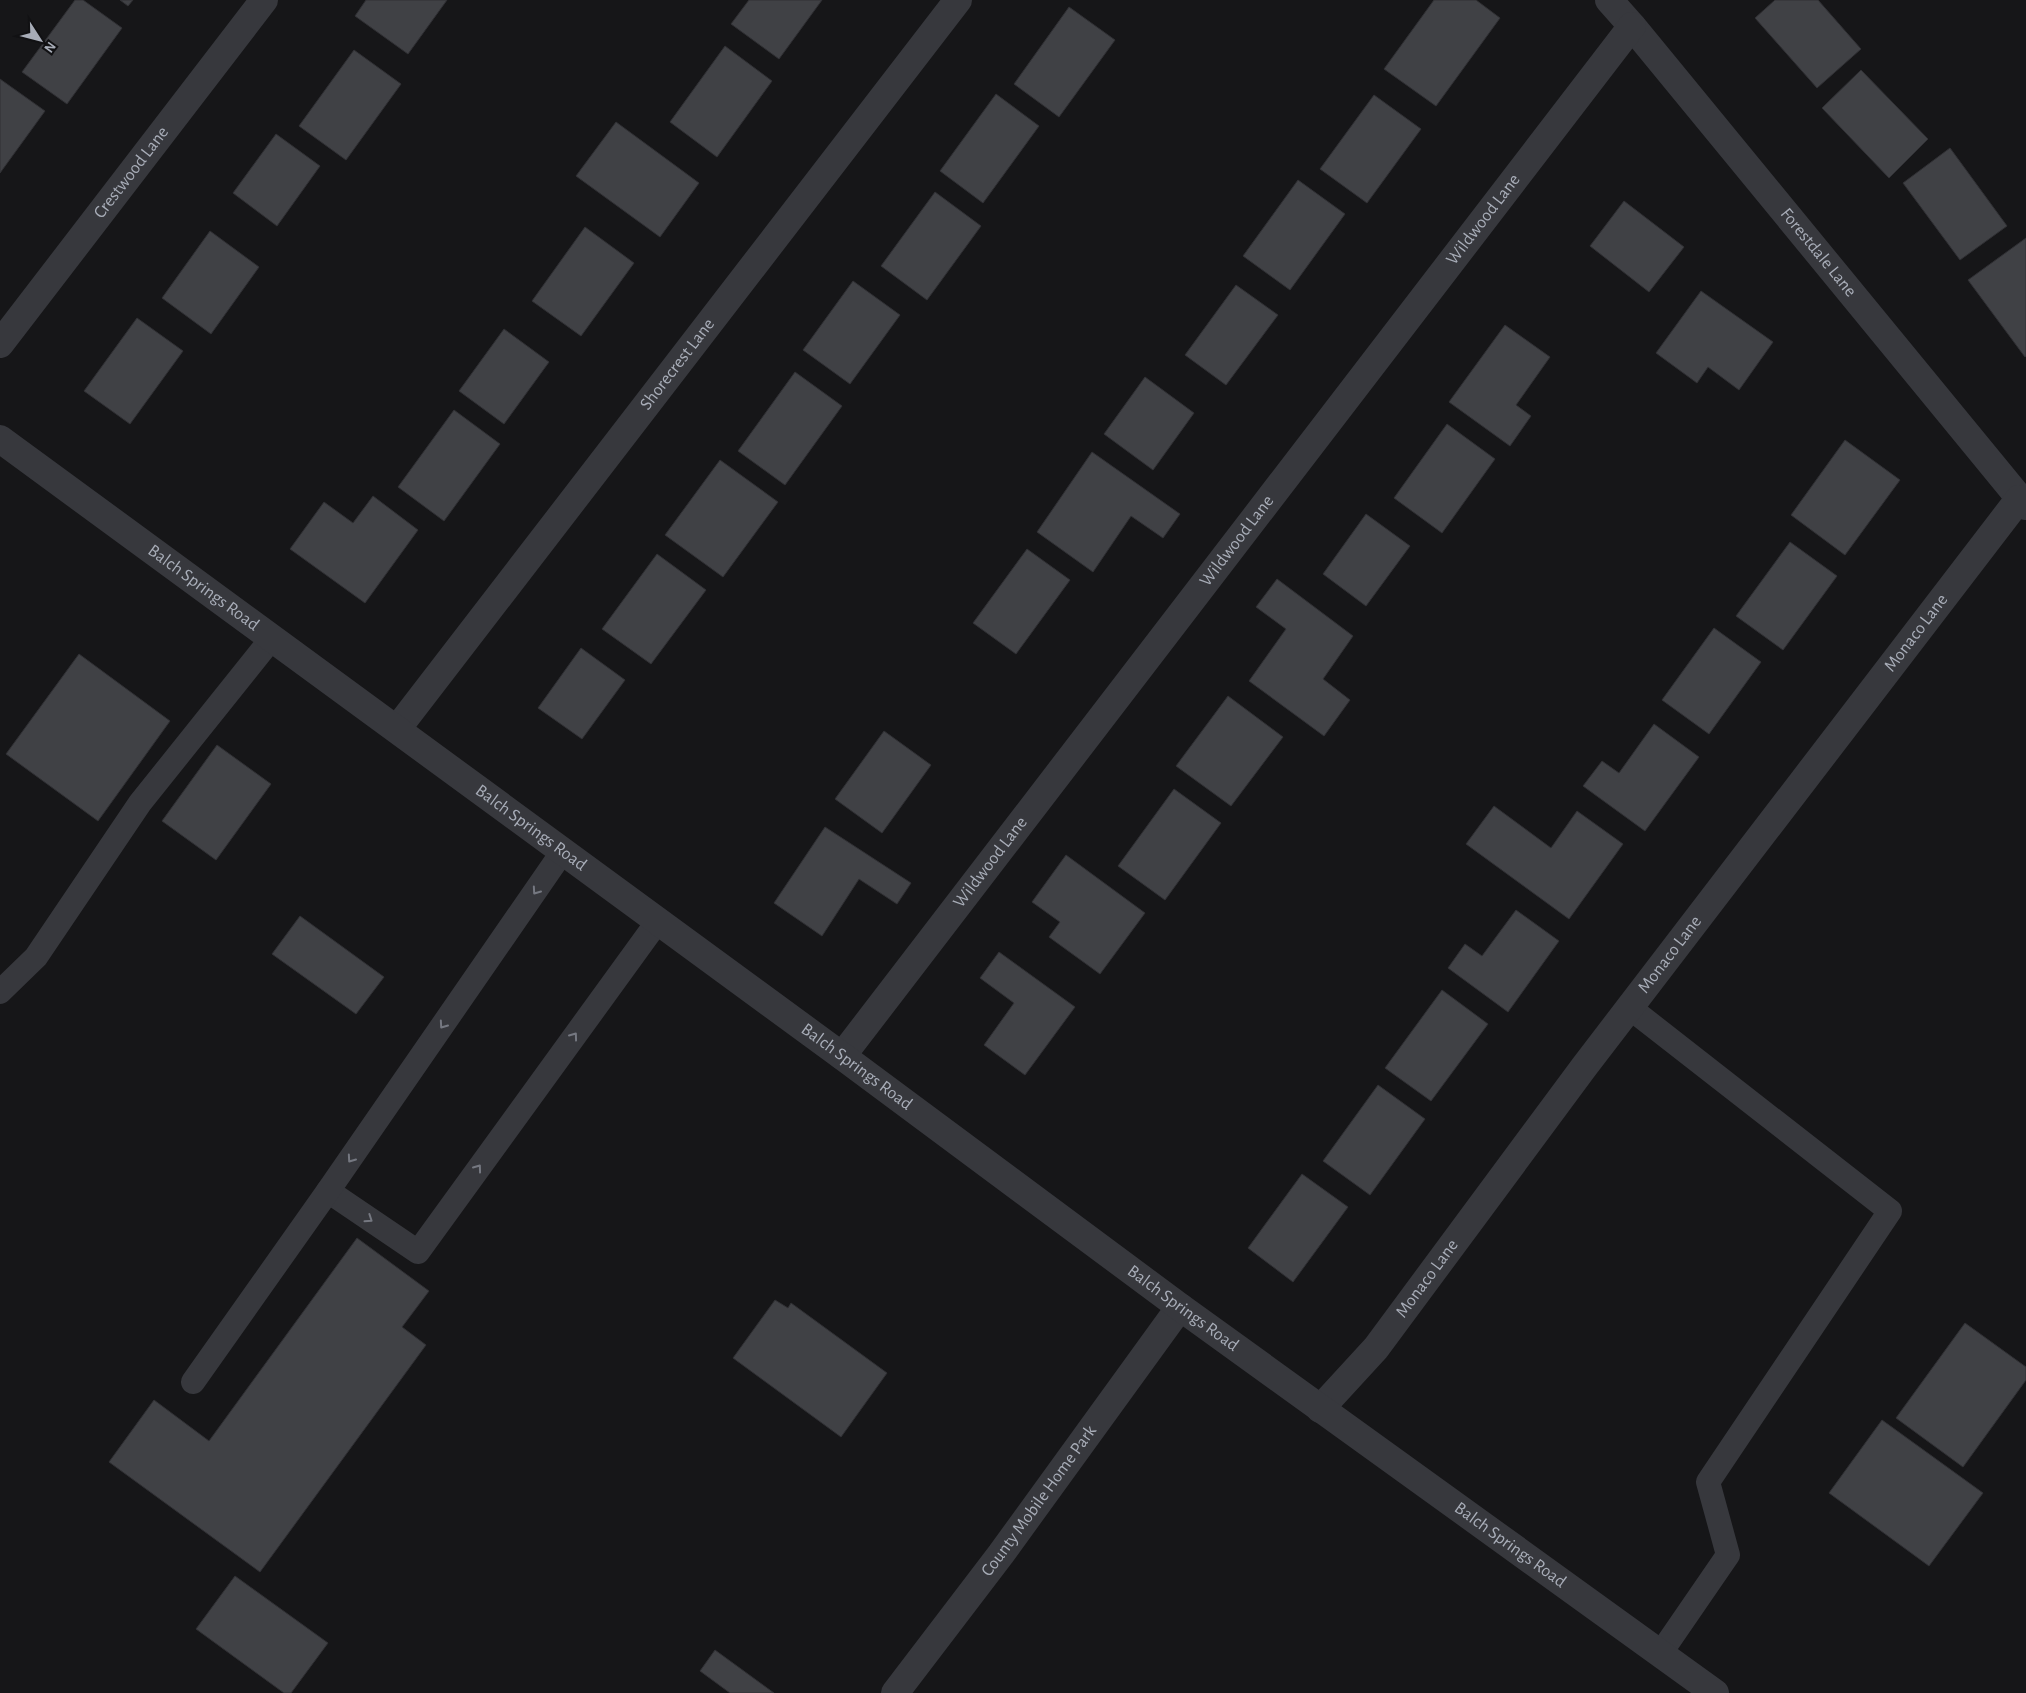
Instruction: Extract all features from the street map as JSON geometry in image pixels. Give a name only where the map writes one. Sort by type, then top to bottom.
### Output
[{"type":"street","name":"Crestwood Lane","points":[[0,344],[264,0]]},
{"type":"street","name":"Shorecrest Lane","points":[[397,729],[958,0]]},
{"type":"street","name":"Forestdale Lane","points":[[1609,0],[2023,502]]},
{"type":"street","name":"Wildwood Lane","points":[[842,1056],[1632,26]]},
{"type":"street","name":"Balch Springs Road","points":[[0,439],[842,1056],[1180,1307],[1715,1693]]},
{"type":"street","name":"Monaco Lane","points":[[1320,1409],[1376,1348],[1584,1067],[2023,502]]},
{"type":"street","name":"County Mobile Home Park","points":[[895,1693],[1001,1554],[1180,1307]]},
{"type":"lane","points":[[0,992],[36,957],[140,803],[272,638]]},
{"type":"lane","points":[[193,1382],[328,1191],[563,851]]},
{"type":"lane","points":[[328,1191],[418,1252],[658,921]]},
{"type":"lane","points":[[1630,1008],[1890,1211],[1708,1482],[1728,1555],[1660,1654]]},
{"type":"building","points":[[75,0],[83,0],[122,28],[67,104],[22,72]]},
{"type":"building","points":[[120,0],[133,0],[128,6]]},
{"type":"building","points":[[366,0],[447,0],[408,54],[355,16]]},
{"type":"building","points":[[749,0],[822,0],[779,59],[731,24]]},
{"type":"building","points":[[1434,0],[1476,0],[1500,18],[1436,106],[1384,69]]},
{"type":"building","points":[[1775,0],[1818,0],[1861,49],[1817,88],[1755,18]]},
{"type":"building","points":[[1069,7],[1115,40],[1059,117],[1014,84]]},
{"type":"building","points":[[725,46],[772,81],[717,157],[670,122]]},
{"type":"building","points":[[354,50],[401,84],[346,160],[299,126]]},
{"type":"building","points":[[1861,70],[1928,139],[1889,178],[1822,108]]},
{"type":"building","points":[[0,79],[45,111],[0,173]]},
{"type":"building","points":[[996,94],[1039,126],[983,203],[940,171]]},
{"type":"building","points":[[1374,95],[1421,129],[1367,203],[1320,169]]},
{"type":"building","points":[[616,122],[699,183],[660,237],[576,176]]},
{"type":"building","points":[[276,134],[320,166],[277,226],[233,193]]},
{"type":"building","points":[[1950,148],[2007,226],[1960,260],[1903,183]]},
{"type":"building","points":[[1298,180],[1345,214],[1290,290],[1243,256]]},
{"type":"building","points":[[935,192],[981,226],[927,300],[881,266]]},
{"type":"building","points":[[1624,201],[1684,247],[1649,292],[1590,246]]},
{"type":"building","points":[[585,227],[634,263],[581,336],[532,301]]},
{"type":"building","points":[[210,231],[259,267],[211,334],[162,298]]},
{"type":"building","points":[[2026,238],[2026,356],[2025,357],[1968,280]]},
{"type":"building","points":[[853,281],[900,315],[850,384],[803,350]]},
{"type":"building","points":[[1236,285],[1278,315],[1226,385],[1185,355]]},
{"type":"building","points":[[1701,291],[1773,342],[1739,390],[1708,367],[1697,383],[1656,353]]},
{"type":"building","points":[[137,318],[183,351],[130,424],[84,391]]},
{"type":"building","points":[[1505,325],[1550,357],[1516,405],[1531,416],[1510,446],[1449,402]]},
{"type":"building","points":[[504,329],[549,362],[504,424],[459,391]]},
{"type":"building","points":[[795,372],[842,406],[785,485],[738,451]]},
{"type":"building","points":[[1145,377],[1194,413],[1153,470],[1104,434]]},
{"type":"building","points":[[454,410],[500,444],[444,521],[398,487]]},
{"type":"building","points":[[1447,424],[1495,459],[1442,533],[1394,498]]},
{"type":"building","points":[[1845,440],[1900,480],[1845,555],[1791,515]]},
{"type":"building","points":[[1092,452],[1180,514],[1163,538],[1131,516],[1093,572],[1037,532]]},
{"type":"building","points":[[720,460],[778,502],[723,577],[665,535]]},
{"type":"building","points":[[373,496],[418,530],[365,603],[290,549],[324,502],[353,523]]},
{"type":"building","points":[[1366,514],[1410,546],[1366,606],[1323,574]]},
{"type":"building","points":[[1790,542],[1837,576],[1783,650],[1736,616]]},
{"type":"building","points":[[1027,549],[1070,580],[1016,654],[973,623]]},
{"type":"building","points":[[657,554],[706,590],[651,664],[602,629]]},
{"type":"building","points":[[1277,579],[1353,636],[1323,679],[1350,700],[1324,736],[1249,681],[1286,629],[1256,607]]},
{"type":"building","points":[[1714,628],[1761,662],[1709,734],[1662,700]]},
{"type":"building","points":[[581,648],[625,680],[582,739],[538,708]]},
{"type":"building","points":[[79,654],[170,721],[98,821],[6,754]]},
{"type":"building","points":[[1228,696],[1283,737],[1231,806],[1176,766]]},
{"type":"building","points":[[1654,724],[1699,757],[1645,831],[1583,786],[1602,761],[1619,773]]},
{"type":"building","points":[[884,731],[931,765],[882,833],[835,799]]},
{"type":"building","points":[[217,745],[271,784],[216,860],[162,821]]},
{"type":"building","points":[[1174,789],[1221,823],[1165,900],[1118,866]]},
{"type":"building","points":[[1494,806],[1551,848],[1577,811],[1623,844],[1569,919],[1466,844]]},
{"type":"building","points":[[825,827],[911,883],[897,904],[859,879],[822,936],[774,903]]},
{"type":"building","points":[[1066,855],[1145,913],[1100,974],[1049,937],[1060,922],[1032,902]]},
{"type":"building","points":[[1516,910],[1559,941],[1508,1012],[1448,968],[1465,944],[1482,956]]},
{"type":"building","points":[[300,916],[384,977],[356,1014],[272,954]]},
{"type":"building","points":[[999,952],[1075,1007],[1025,1075],[984,1045],[1014,1003],[980,978]]},
{"type":"building","points":[[1442,990],[1488,1024],[1431,1101],[1385,1068]]},
{"type":"building","points":[[1378,1085],[1425,1119],[1370,1195],[1323,1161]]},
{"type":"building","points":[[1302,1174],[1348,1207],[1293,1282],[1248,1248]]},
{"type":"building","points":[[357,1238],[429,1291],[402,1327],[426,1345],[260,1572],[109,1462],[154,1400],[209,1441]]},
{"type":"building","points":[[775,1300],[788,1308],[791,1303],[887,1373],[841,1437],[733,1358]]},
{"type":"building","points":[[1965,1323],[2026,1367],[2026,1380],[1963,1467],[1896,1418]]},
{"type":"building","points":[[1882,1420],[1983,1493],[1929,1566],[1829,1493]]},
{"type":"building","points":[[235,1576],[328,1643],[291,1693],[284,1693],[196,1629]]},
{"type":"building","points":[[715,1650],[774,1693],[730,1693],[700,1671]]}]
